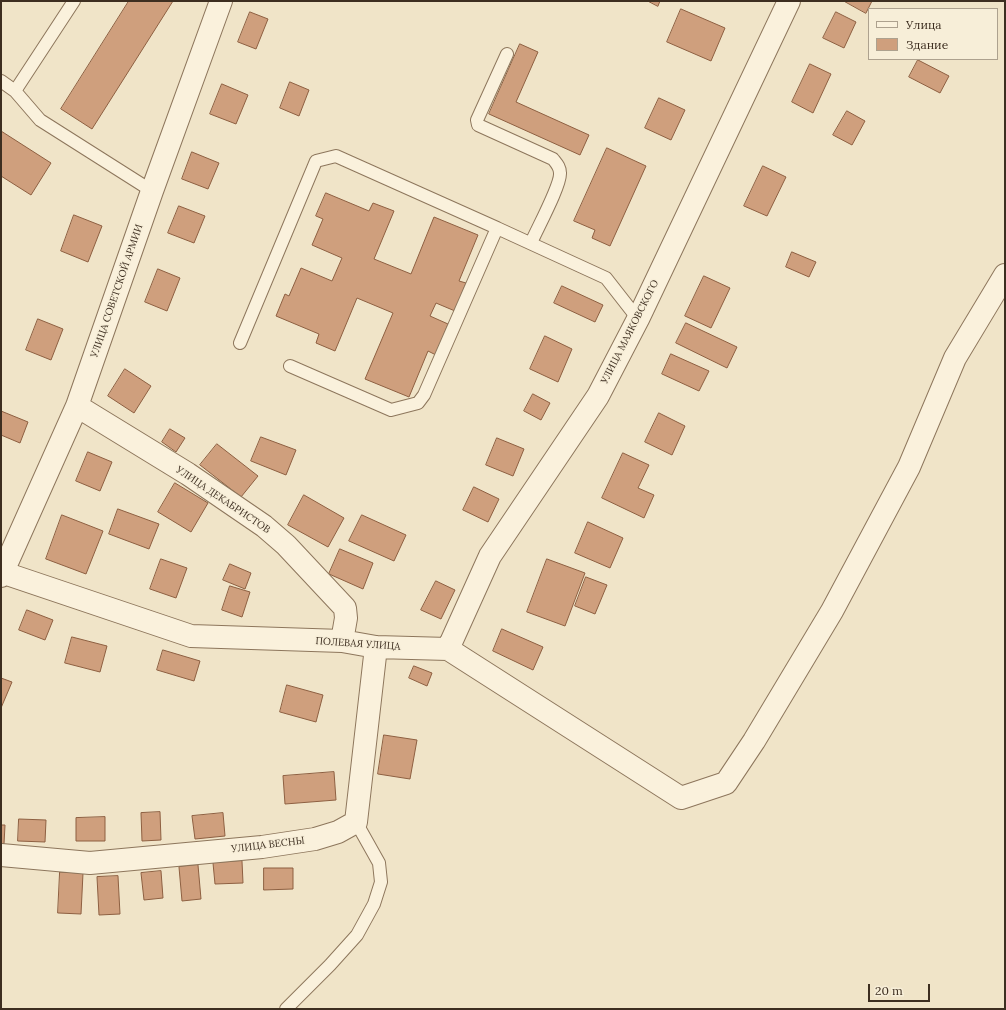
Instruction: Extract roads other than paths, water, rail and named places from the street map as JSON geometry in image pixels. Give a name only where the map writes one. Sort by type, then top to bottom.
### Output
[{"type":"street","name":"УЛИЦА СОВЕТСКОЙ АРМИИ","points":[[2,574],[77,406],[152,191],[221,1]]},
{"type":"street","name":"УЛИЦА МАЯКОВСКОГО","points":[[448,649],[490,556],[598,396],[638,319],[789,1]]},
{"type":"street","points":[[448,649],[682,798],[726,783],[754,742],[832,611],[909,468],[955,358],[1005,275]]},
{"type":"street","name":"УЛИЦА ДЕКАБРИСТОВ","points":[[77,406],[188,474],[264,526],[286,545],[345,608],[346,618],[342,641]]},
{"type":"street","name":"ПОЛЕВАЯ УЛИЦА","points":[[2,574],[191,636],[342,641],[376,647],[448,649]]},
{"type":"street","points":[[356,822],[376,647]]},
{"type":"street","name":"УЛИЦА ВЕСНЫ","points":[[1,855],[90,863],[254,848],[315,839],[338,832],[356,822]]},
{"type":"lane","points":[[15,91],[74,1]]},
{"type":"lane","points":[[507,54],[477,120],[478,125],[553,159],[559,166],[560,174],[558,185],[531,243]]},
{"type":"lane","points":[[1,81],[15,91],[40,120],[152,191]]},
{"type":"lane","points":[[240,343],[316,161],[336,156],[606,278],[638,319]]},
{"type":"lane","points":[[290,366],[391,410],[418,403],[424,395],[497,228]]},
{"type":"lane","points":[[286,1009],[330,966],[357,935],[374,904],[381,882],[379,863],[356,822]]}]
